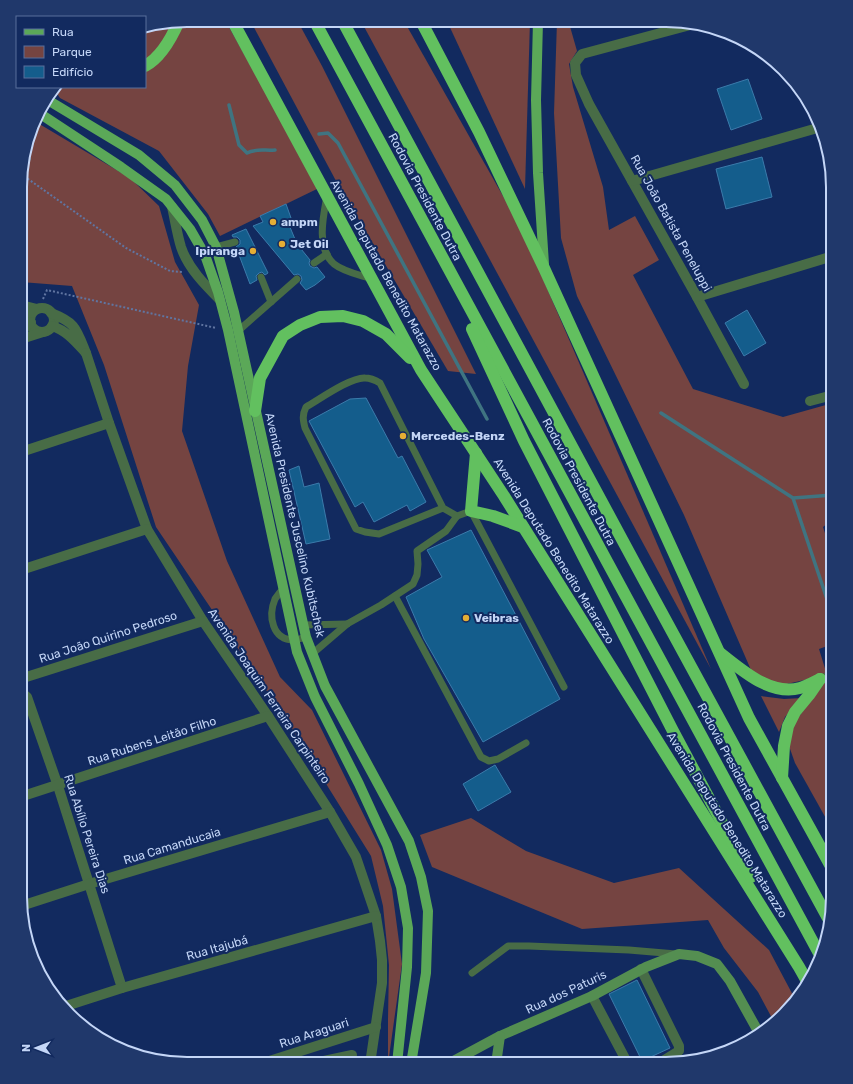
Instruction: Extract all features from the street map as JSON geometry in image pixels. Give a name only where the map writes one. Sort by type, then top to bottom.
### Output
[{"type":"highway","points":[[146,65],[150,63],[172,38],[176,27]]},
{"type":"highway","name":"Avenida Deputado Benedito Matarazzo","points":[[236,27],[421,370],[476,453],[799,966],[805,977]]},
{"type":"highway","name":"Rodovia Presidente Dutra","points":[[318,27],[817,950]]},
{"type":"highway","name":"Rodovia Presidente Dutra","points":[[346,27],[644,582],[825,914]]},
{"type":"highway","points":[[424,27],[479,132],[544,268],[749,718],[826,857]]},
{"type":"highway","points":[[424,225],[524,441],[670,724],[799,966]]},
{"type":"highway","points":[[255,411],[260,378],[283,336],[300,325],[320,317],[343,316],[363,321],[386,334],[421,370]]},
{"type":"highway","points":[[476,453],[470,511],[493,516],[522,526]]},
{"type":"highway","points":[[718,651],[762,683],[774,688],[800,688],[820,679]]},
{"type":"highway","points":[[782,778],[784,746],[788,726],[795,712],[809,696],[820,679]]},
{"type":"main road","points":[[538,27],[536,107],[538,173],[544,268]]},
{"type":"main road","name":"Avenida Presidente Juscelino Kubitschek","points":[[51,102],[139,155],[175,185],[202,220],[216,247],[234,312],[233,331],[283,589],[297,652],[315,697],[359,784],[387,845],[401,887],[408,928],[408,951],[398,1057]]},
{"type":"main road","name":"Avenida Presidente Juscelino Kubitschek","points":[[43,116],[166,199],[190,229],[206,255],[220,300],[233,331],[255,411],[303,625],[312,654],[325,686],[409,841],[421,877],[428,911],[426,973],[412,1057]]},
{"type":"main road","name":"Rua dos Paturis","points":[[461,1057],[500,1036],[592,996],[642,969],[679,954],[697,956],[717,964],[730,981],[757,1029]]},
{"type":"main road","points":[[497,1057],[500,1036]]},
{"type":"street","name":"Rua João Batista Peneluppi","points":[[681,27],[582,54],[575,63],[576,75],[588,104],[698,297],[744,384]]},
{"type":"street","points":[[632,181],[815,129]]},
{"type":"street","points":[[172,207],[182,248],[188,262],[220,300]]},
{"type":"street","points":[[698,297],[826,258]]},
{"type":"street","points":[[27,306],[39,309],[45,308],[51,313],[54,319],[47,329],[27,337]]},
{"type":"street","points":[[27,326],[31,322],[32,315],[39,309]]},
{"type":"street","name":"Avenida Joaquim Ferreira Carpinteiro","points":[[51,313],[67,319],[77,330],[147,529],[203,621],[268,716],[330,812],[356,857],[376,916],[382,960],[382,983],[371,1057]]},
{"type":"street","points":[[27,319],[31,322],[34,328],[47,329]]},
{"type":"street","name":"Avenida Joaquim Ferreira Carpinteiro","points":[[47,329],[62,330],[71,336],[86,352]]},
{"type":"street","points":[[810,402],[826,397]]},
{"type":"street","points":[[27,450],[109,423]]},
{"type":"street","points":[[27,568],[147,529]]},
{"type":"street","name":"Rua João Quirino Pedroso","points":[[27,677],[203,621]]},
{"type":"street","name":"Rua Abílio Pereira Dias","points":[[27,697],[58,786],[122,988]]},
{"type":"street","name":"Rua Rubens Leitão Filho","points":[[27,795],[268,716]]},
{"type":"street","name":"Rua Camanducaia","points":[[27,904],[330,812]]},
{"type":"street","name":"Rua Itajubá","points":[[69,1005],[122,988],[376,916]]},
{"type":"street","points":[[642,969],[679,1046],[679,1051],[670,1057]]},
{"type":"street","points":[[592,996],[624,1057]]},
{"type":"street","name":"Rua Araguari","points":[[282,1057],[376,1027]]},
{"type":"street","points":[[343,1057],[352,1055]]},
{"type":"lane","points":[[327,196],[323,219],[323,240],[327,254],[334,264],[345,270],[372,279]]},
{"type":"lane","points":[[216,247],[235,242]]},
{"type":"lane","points":[[314,264],[327,254]]},
{"type":"lane","points":[[261,277],[271,302]]},
{"type":"lane","points":[[233,331],[271,302],[297,279]]},
{"type":"lane","points":[[443,508],[379,534],[356,529],[305,428],[303,413],[306,407],[354,379],[372,378],[380,383],[443,508],[457,516]]},
{"type":"lane","points":[[312,654],[347,624],[413,584],[417,575],[417,551],[446,531],[457,516],[470,511],[564,687]]},
{"type":"lane","points":[[283,589],[276,598],[272,610],[272,622],[276,631],[282,638],[294,640],[306,636]]},
{"type":"lane","points":[[395,596],[481,756],[489,761],[498,759],[526,743]]},
{"type":"lane","points":[[303,625],[347,624]]},
{"type":"lane","points":[[820,679],[826,676]]},
{"type":"lane","points":[[472,973],[508,946],[679,954]]},
{"type":"path","points":[[27,178],[126,248],[170,270],[196,273]]},
{"type":"path","points":[[39,309],[47,290],[233,331]]},
{"type":"green space","points":[[176,27],[229,27],[319,188],[220,236],[208,214],[159,151],[60,98],[57,94],[62,88],[146,88],[146,32]]},
{"type":"green space","points":[[254,27],[301,27],[322,66],[476,374],[448,371],[335,179]]},
{"type":"green space","points":[[364,27],[407,27],[521,228],[711,669]]},
{"type":"green space","points":[[450,27],[530,27],[525,189]]},
{"type":"green space","points":[[557,27],[570,27],[577,51],[569,64],[573,87],[603,187],[609,230],[635,216],[659,260],[633,275],[693,389],[783,417],[826,405],[826,525],[823,527],[826,536],[826,646],[819,649],[826,675],[782,685],[765,681],[751,670],[684,515],[577,296],[561,238],[554,113]]},
{"type":"green space","points":[[40,124],[130,178],[159,206],[175,262],[199,305],[188,366],[182,431],[227,561],[280,677],[312,710],[381,850],[392,889],[402,964],[389,1057],[389,965],[383,906],[371,856],[287,721],[156,527],[104,365],[72,286],[27,282],[27,176],[32,145]]},
{"type":"green space","points":[[826,678],[826,818],[795,763],[789,746],[793,725]]},
{"type":"green space","points":[[761,696],[784,699],[802,698],[785,717],[779,732]]},
{"type":"green space","points":[[471,818],[526,851],[614,883],[679,868],[769,950],[793,994],[772,1017],[758,992],[724,948],[708,920],[582,929],[432,867],[420,835]]},
{"type":"building","points":[[748,79],[762,119],[731,130],[717,89]]},
{"type":"building","points":[[762,157],[772,197],[726,209],[716,169]]},
{"type":"building","points":[[286,204],[291,218],[287,220],[297,244],[310,260],[310,266],[314,268],[317,267],[325,277],[306,290],[300,283],[302,280],[301,276],[298,274],[294,275],[253,226],[263,222],[260,216]]},
{"type":"building","name":"Ipiranga","points":[[246,229],[268,273],[265,275],[262,272],[259,273],[256,276],[257,280],[250,284],[236,247],[240,244],[240,240],[232,235]]},
{"type":"building","points":[[747,310],[766,343],[744,356],[725,323]]},
{"type":"building","points":[[366,398],[398,458],[402,456],[426,502],[410,511],[407,505],[374,522],[363,502],[355,507],[309,421],[350,399]]},
{"type":"building","points":[[299,466],[304,487],[319,483],[330,539],[306,544],[289,470]]},
{"type":"building","name":"Veibras","points":[[471,530],[560,699],[483,742],[424,639],[406,597],[442,577],[427,550]]},
{"type":"building","points":[[495,765],[511,792],[478,811],[463,784]]},
{"type":"building","points":[[637,980],[670,1048],[651,1057],[640,1057],[609,994]]},
{"type":"waterway","points":[[229,105],[239,145],[247,153],[257,150],[275,150]]},
{"type":"waterway","points":[[319,134],[328,133],[338,143],[487,419]]},
{"type":"waterway","points":[[661,413],[793,498],[826,596]]},
{"type":"waterway","points":[[793,498],[826,496]]},
{"type":"place","name":"ampm","points":[[273,222]]},
{"type":"place","name":"Jet Oil","points":[[282,244]]},
{"type":"place","name":"Ipiranga","points":[[253,251]]},
{"type":"place","name":"Mercedes-Benz","points":[[403,436]]},
{"type":"place","name":"Veibras","points":[[466,618]]}]
